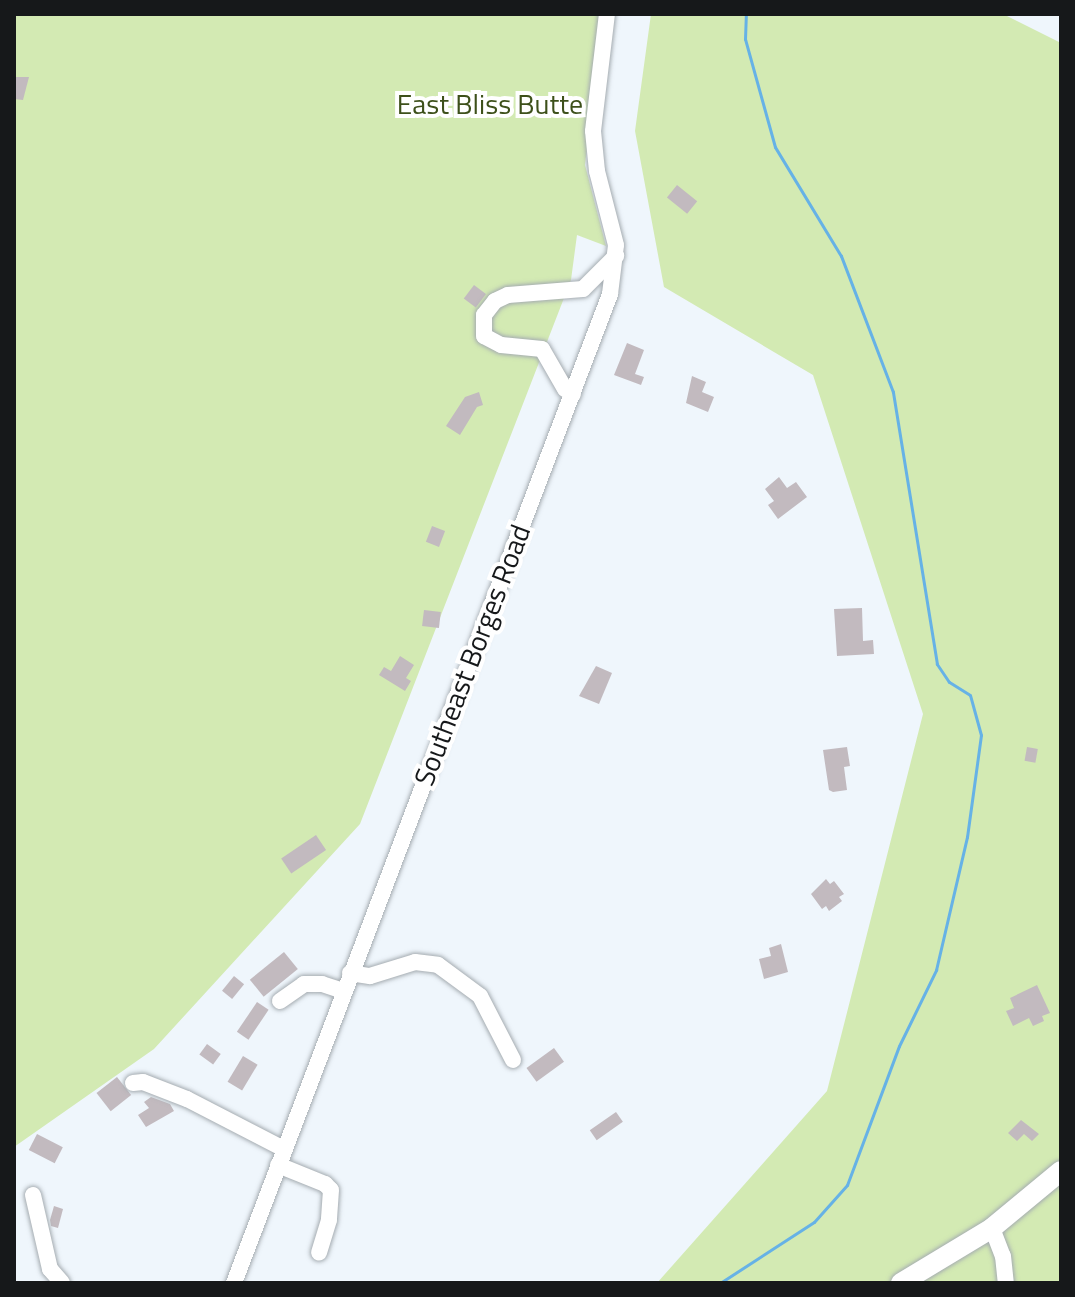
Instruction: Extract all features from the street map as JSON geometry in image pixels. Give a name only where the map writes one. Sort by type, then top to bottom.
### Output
[{"type":"main road","points":[[901,1283],[992,1228],[1061,1171]]},
{"type":"street","name":"Southeast Borges Road","points":[[234,1283],[610,294],[616,256],[597,171],[593,131],[607,14]]},
{"type":"street","points":[[573,394],[565,389],[542,349],[501,345],[484,336],[484,315],[495,301],[508,295],[583,289],[616,256]]},
{"type":"street","points":[[350,973],[370,976],[415,962],[438,965],[480,996],[513,1060]]},
{"type":"street","points":[[280,1001],[304,984],[322,984],[343,991]]},
{"type":"street","points":[[133,1083],[143,1082],[187,1099],[330,1188],[329,1220],[319,1252]]},
{"type":"street","points":[[33,1195],[50,1269],[62,1283]]},
{"type":"street","points":[[992,1228],[1003,1256],[1006,1283]]},
{"type":"green space","name":"East Bliss Butte","points":[[14,14],[603,14],[585,165],[606,246],[577,235],[571,280],[360,824],[154,1049],[14,1147]]},
{"type":"green space","points":[[651,14],[1003,14],[1061,43],[1061,1283],[657,1283],[827,1091],[923,714],[813,375],[664,287],[635,131]]},
{"type":"building","points":[[14,77],[29,77],[23,100],[14,99]]},
{"type":"building","points":[[677,185],[697,201],[687,214],[667,197]]},
{"type":"building","points":[[474,285],[486,294],[476,308],[464,299]]},
{"type":"building","points":[[627,343],[644,350],[635,374],[644,377],[641,385],[614,375]]},
{"type":"building","points":[[692,376],[706,382],[702,392],[714,397],[708,412],[686,403]]},
{"type":"building","points":[[479,392],[483,405],[477,407],[460,435],[446,426],[465,397]]},
{"type":"building","points":[[779,477],[787,488],[796,482],[807,497],[778,519],[768,505],[774,501],[765,489]]},
{"type":"building","points":[[432,526],[445,531],[439,547],[426,542]]},
{"type":"building","points":[[862,608],[863,641],[873,640],[874,654],[837,656],[834,609]]},
{"type":"building","points":[[424,610],[441,612],[439,628],[422,626]]},
{"type":"building","points":[[400,656],[414,665],[406,678],[411,681],[405,691],[379,675],[384,667],[391,671]]},
{"type":"building","points":[[596,666],[612,673],[599,704],[579,696]]},
{"type":"building","points":[[847,747],[850,766],[844,767],[847,790],[833,792],[829,790],[823,750]]},
{"type":"building","points":[[1027,747],[1038,749],[1035,763],[1025,761]]},
{"type":"building","points":[[316,835],[326,850],[291,873],[281,858]]},
{"type":"building","points":[[826,879],[830,884],[834,881],[844,894],[839,897],[842,901],[829,911],[826,906],[822,909],[811,894]]},
{"type":"building","points":[[781,944],[788,972],[764,979],[759,959],[771,956],[769,948]]},
{"type":"building","points":[[284,952],[298,969],[264,997],[250,980]]},
{"type":"building","points":[[234,976],[244,984],[232,999],[222,991]]},
{"type":"building","points":[[1037,985],[1050,1013],[1042,1016],[1044,1021],[1033,1026],[1029,1018],[1013,1026],[1006,1011],[1014,1008],[1010,998]]},
{"type":"building","points":[[257,1002],[269,1010],[248,1040],[237,1032]]},
{"type":"building","points":[[207,1044],[221,1054],[213,1065],[199,1055]]},
{"type":"building","points":[[554,1048],[564,1062],[536,1082],[526,1068]]},
{"type":"building","points":[[243,1056],[258,1065],[242,1090],[228,1082]]},
{"type":"building","points":[[117,1077],[131,1095],[111,1111],[97,1093]]},
{"type":"building","points":[[151,1097],[170,1104],[174,1111],[146,1127],[138,1115],[149,1108],[144,1102]]},
{"type":"building","points":[[616,1112],[623,1122],[597,1140],[590,1130]]},
{"type":"building","points":[[1021,1120],[1039,1134],[1032,1141],[1024,1134],[1017,1141],[1008,1133]]},
{"type":"building","points":[[37,1134],[63,1147],[55,1163],[29,1150]]},
{"type":"building","points":[[54,1206],[63,1209],[58,1228],[51,1226]]},
{"type":"waterway","points":[[720,1283],[814,1222],[847,1185],[899,1046],[936,970],[967,837],[981,735],[970,695],[949,682],[937,664],[893,392],[841,256],[775,147],[745,39],[746,14]]}]
